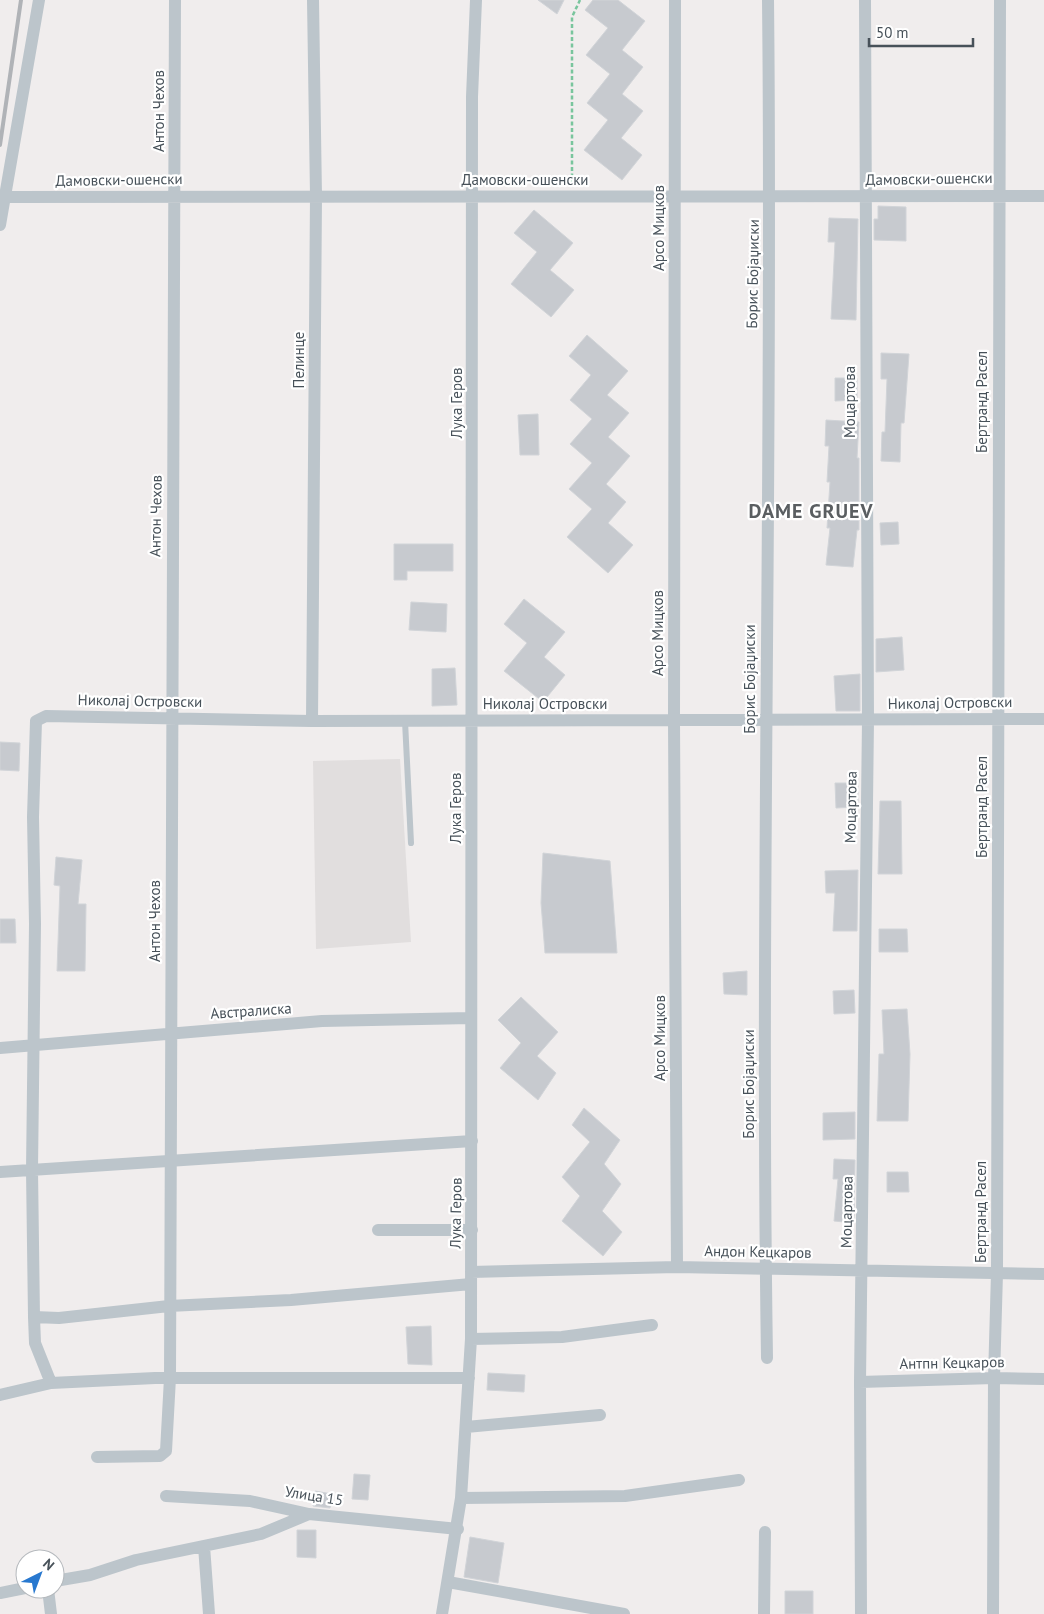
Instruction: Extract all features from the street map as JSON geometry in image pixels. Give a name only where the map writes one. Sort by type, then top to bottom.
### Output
[{"type":"street","points":[[0,225],[39,0]]},
{"type":"street","name":"Антон Чехов","points":[[97,1457],[160,1456],[166,1451],[170,1378],[170,1033],[176,195],[175,0]]},
{"type":"street","name":"Пелинце","points":[[312,721],[316,196],[313,0]]},
{"type":"street","name":"Лука Геров","points":[[442,1614],[458,1529],[471,1338],[474,195],[472,97],[476,0]]},
{"type":"street","name":"Арсо Мицков","points":[[676,0],[674,721],[677,1267]]},
{"type":"street","name":"Борис Бојаџиски","points":[[767,1358],[766,720],[770,195],[768,0]]},
{"type":"street","name":"Моцартова","points":[[861,1614],[860,1382],[868,720],[865,0]]},
{"type":"street","name":"Бертранд Расел","points":[[993,1614],[994,1378],[997,1273],[998,194],[1000,0]]},
{"type":"street","name":"Дамовски-ошенски","points":[[5,197],[474,195],[676,198],[770,195],[998,194],[1044,196]]},
{"type":"street","name":"Николај Островски","points":[[34,1044],[34,726],[36,721],[46,716],[312,721],[1044,719]]},
{"type":"street","name":"Австралиска","points":[[0,1048],[322,1022],[471,1018]]},
{"type":"street","points":[[34,1044],[32,1170],[35,1343],[51,1383]]},
{"type":"street","points":[[0,1172],[472,1141]]},
{"type":"street","points":[[378,1230],[472,1230]]},
{"type":"street","name":"Андон Кецкаров","points":[[34,1317],[59,1318],[169,1306],[291,1300],[471,1278],[677,1267],[862,1269],[1044,1274]]},
{"type":"street","points":[[471,1338],[562,1337],[652,1325]]},
{"type":"street","points":[[0,1395],[51,1383],[170,1378],[469,1378]]},
{"type":"street","name":"Антпн Кецкаров","points":[[860,1382],[994,1378],[1044,1379]]},
{"type":"street","points":[[466,1427],[600,1415]]},
{"type":"street","points":[[461,1498],[625,1496],[739,1480]]},
{"type":"street","name":"Улица 15","points":[[166,1496],[250,1501],[309,1514],[458,1529]]},
{"type":"street","points":[[65,1579],[90,1575],[136,1560],[261,1534],[309,1514]]},
{"type":"street","points":[[764,1614],[765,1532]]},
{"type":"street","points":[[204,1546],[209,1614]]},
{"type":"street","points":[[448,1582],[624,1614]]},
{"type":"street","points":[[0,1594],[15,1590]]},
{"type":"street","points":[[50,1599],[52,1614]]},
{"type":"lane","points":[[405,720],[411,843]]},
{"type":"path","points":[[572,196],[572,17],[580,0]]},
{"type":"shaded area","points":[[400,759],[411,942],[316,949],[313,761]]},
{"type":"building","points":[[538,0],[564,0],[557,14]]},
{"type":"building","points":[[593,0],[618,0],[645,21],[622,50],[643,67],[622,94],[643,111],[621,138],[642,155],[622,180],[584,150],[608,120],[587,103],[610,74],[586,55],[608,28],[585,10]]},
{"type":"building","points":[[878,206],[906,207],[906,241],[874,240],[874,219],[878,219]]},
{"type":"building","points":[[534,210],[573,243],[550,270],[574,290],[551,317],[511,284],[537,252],[514,233]]},
{"type":"building","points":[[829,218],[858,219],[856,320],[831,319],[835,242],[828,242]]},
{"type":"building","points":[[587,335],[628,371],[607,395],[629,413],[608,437],[630,456],[606,484],[626,502],[608,523],[633,545],[608,573],[567,537],[592,509],[569,489],[592,463],[570,444],[592,419],[570,400],[591,375],[569,356]]},
{"type":"building","points":[[881,353],[909,354],[904,423],[901,423],[900,462],[881,461],[882,432],[885,432],[887,379],[881,379]]},
{"type":"building","points":[[835,378],[857,378],[857,400],[835,401]]},
{"type":"building","points":[[538,414],[539,455],[520,455],[518,415]]},
{"type":"building","points":[[826,420],[859,422],[857,458],[859,458],[859,530],[857,530],[853,567],[826,565],[830,528],[827,528],[830,482],[827,482],[829,446],[825,446]]},
{"type":"building","points":[[898,522],[899,544],[881,545],[880,523]]},
{"type":"building","points":[[394,544],[453,544],[453,571],[407,571],[407,580],[394,580]]},
{"type":"building","points":[[524,599],[565,632],[544,657],[565,675],[543,702],[504,671],[527,643],[504,624]]},
{"type":"building","points":[[411,602],[447,604],[446,632],[409,630]]},
{"type":"building","points":[[902,637],[904,670],[876,672],[876,639]]},
{"type":"building","points":[[455,668],[457,705],[432,706],[432,669]]},
{"type":"building","points":[[860,674],[860,711],[836,711],[834,676]]},
{"type":"building","points":[[0,742],[20,743],[19,771],[0,770]]},
{"type":"building","points":[[835,783],[858,783],[858,807],[836,808]]},
{"type":"building","points":[[880,801],[901,801],[902,874],[878,874]]},
{"type":"building","points":[[543,853],[610,861],[617,953],[545,953],[541,903]]},
{"type":"building","points":[[56,857],[82,860],[78,904],[86,904],[85,971],[57,971],[60,886],[54,885]]},
{"type":"building","points":[[858,870],[857,931],[833,931],[835,893],[826,893],[825,871]]},
{"type":"building","points":[[0,919],[15,919],[16,943],[0,943]]},
{"type":"building","points":[[879,929],[907,929],[908,952],[879,952]]},
{"type":"building","points":[[747,971],[747,995],[724,994],[723,973]]},
{"type":"building","points":[[854,990],[855,1013],[834,1014],[833,991]]},
{"type":"building","points":[[521,997],[558,1032],[537,1056],[556,1073],[538,1100],[500,1068],[521,1043],[498,1020]]},
{"type":"building","points":[[907,1009],[910,1054],[908,1121],[877,1121],[879,1054],[884,1054],[882,1010]]},
{"type":"building","points":[[584,1108],[620,1140],[604,1164],[621,1184],[602,1211],[622,1232],[603,1256],[562,1221],[580,1196],[562,1177],[590,1142],[572,1125]]},
{"type":"building","points":[[855,1112],[855,1139],[823,1140],[823,1113]]},
{"type":"building","points":[[834,1159],[855,1160],[854,1223],[834,1221],[838,1179],[833,1179]]},
{"type":"building","points":[[887,1172],[908,1172],[909,1192],[887,1192]]},
{"type":"building","points":[[431,1326],[432,1365],[408,1364],[406,1327]]},
{"type":"building","points":[[488,1373],[525,1375],[524,1392],[487,1390]]},
{"type":"building","points":[[354,1474],[370,1475],[368,1500],[352,1499]]},
{"type":"building","points":[[315,1491],[332,1494],[330,1508],[313,1506]]},
{"type":"building","points":[[297,1530],[316,1530],[316,1558],[297,1557]]},
{"type":"building","points":[[470,1537],[504,1543],[498,1583],[464,1577]]},
{"type":"building","points":[[785,1591],[813,1591],[813,1614],[785,1614]]},
{"type":"railway","points":[[0,145],[21,0]]},
{"type":"district","name":"DAME GRUEV","points":[[811,511]]}]
